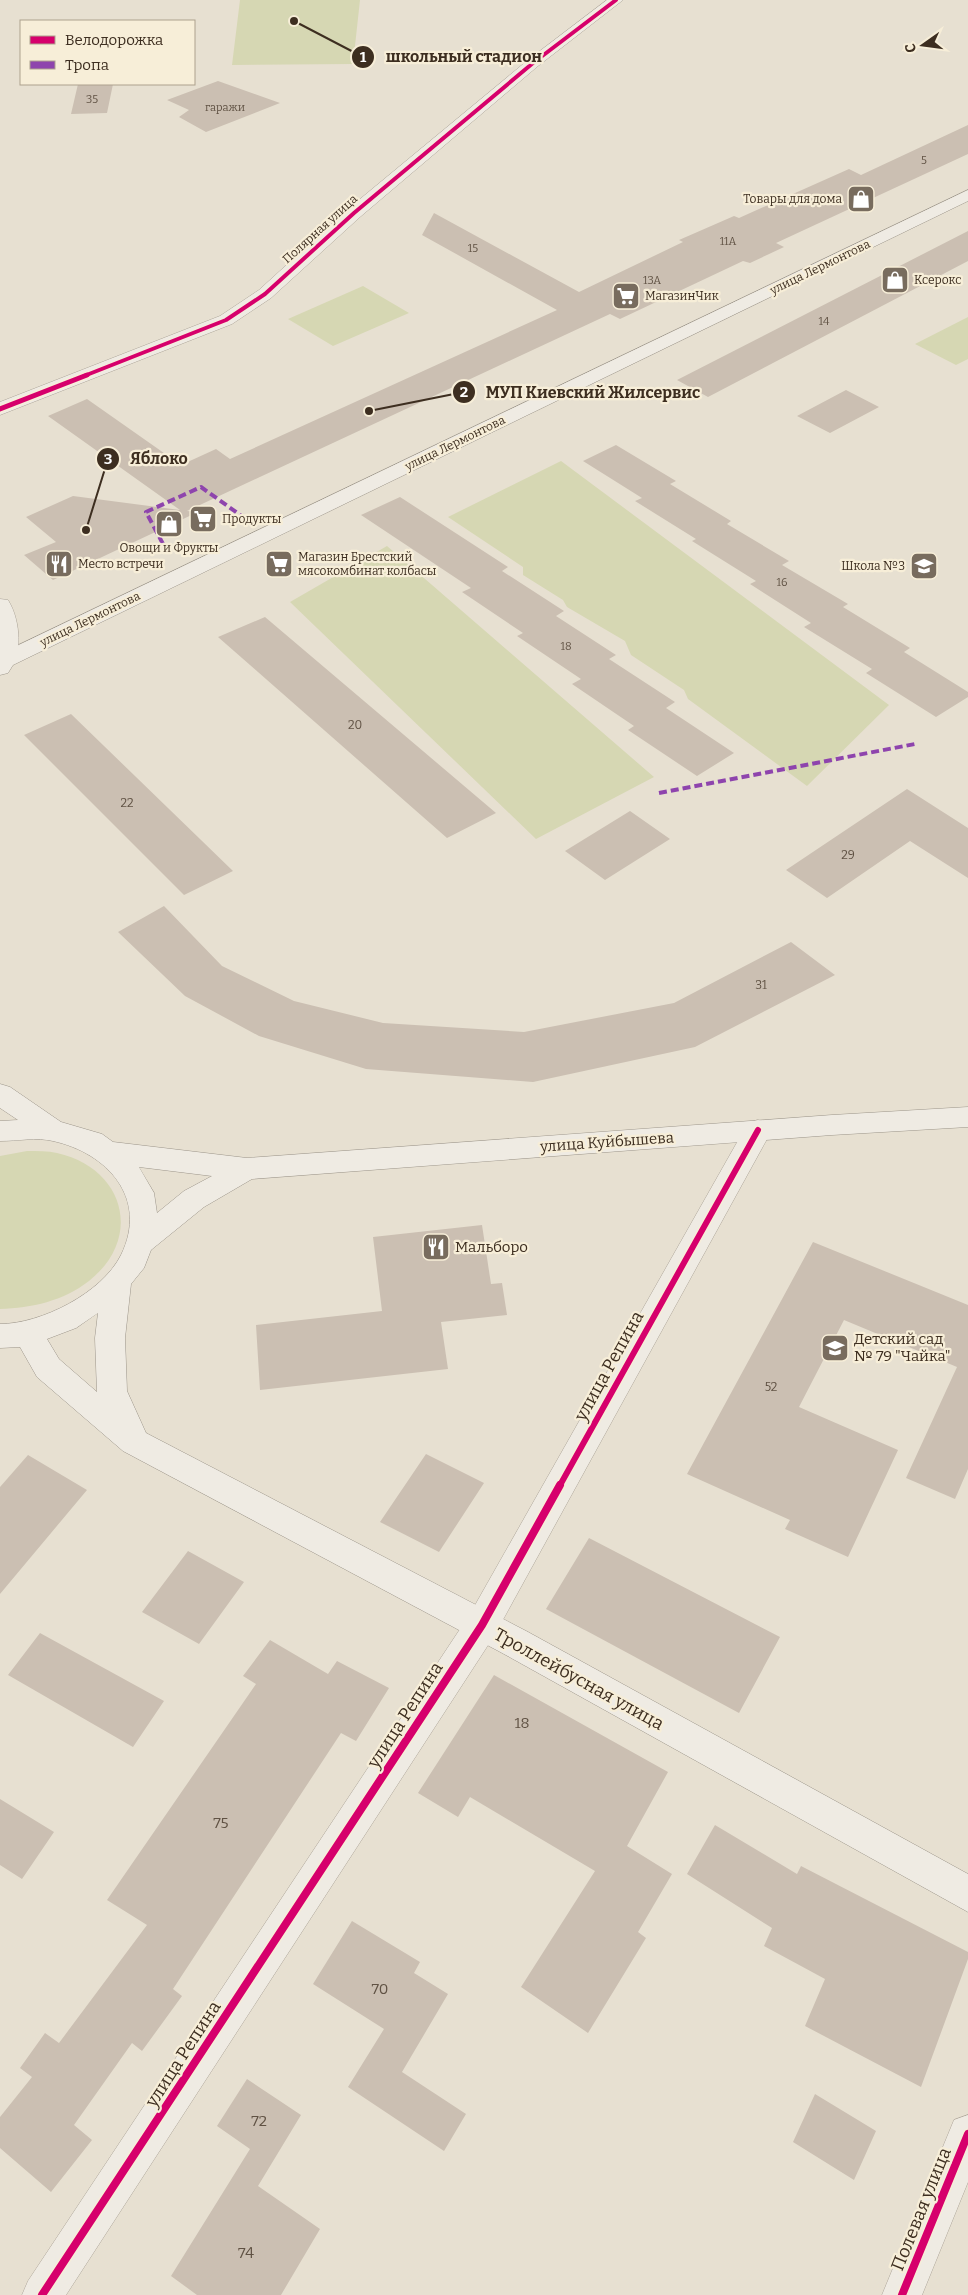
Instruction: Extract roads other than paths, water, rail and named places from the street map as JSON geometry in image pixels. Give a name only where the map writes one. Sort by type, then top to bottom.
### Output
[{"type":"main road","name":"Полярная улица","points":[[0,409],[226,320],[265,294],[354,213],[533,63],[616,0]]},
{"type":"main road","name":"улица Лермонтова","points":[[2,664],[968,195]]},
{"type":"main road","points":[[0,605],[8,632],[2,664]]},
{"type":"main road","points":[[0,1094],[51,1129]]},
{"type":"main road","name":"улица Куйбышева","points":[[247,1169],[758,1130],[968,1117]]},
{"type":"main road","points":[[0,1131],[26,1128],[51,1129],[74,1134],[95,1142],[113,1153],[128,1168],[138,1184],[144,1203],[145,1223],[140,1243],[131,1264],[117,1283],[99,1300],[77,1314],[8,1339]]},
{"type":"main road","name":"улица Репина","points":[[42,2295],[482,1625],[758,1130]]},
{"type":"main road","points":[[113,1153],[247,1169]]},
{"type":"main road","points":[[140,1243],[194,1199],[247,1169]]},
{"type":"main road","points":[[117,1283],[110,1338],[112,1391],[134,1442]]},
{"type":"main road","name":"Троллейбусная улица","points":[[8,1339],[48,1368],[134,1442],[482,1625],[968,1894]]},
{"type":"main road","name":"Полевая улица","points":[[902,2295],[968,2134]]},
{"type":"place","name":"школьный стадион","points":[[294,21]]},
{"type":"place","name":"Товары для дома","points":[[861,199]]},
{"type":"place","name":"Ксерокс","points":[[895,280]]},
{"type":"place","name":"МагазинЧик","points":[[626,296]]},
{"type":"place","name":"МУП Киевский Жилсервис","points":[[369,411]]},
{"type":"place","name":"Продукты","points":[[203,519]]},
{"type":"place","name":"Овощи и Фрукты","points":[[169,524]]},
{"type":"place","name":"Яблоко","points":[[86,530]]},
{"type":"place","name":"Место встречи","points":[[59,564]]},
{"type":"place","name":"Магазин Брестский мясокомбинат колбасы","points":[[279,564]]},
{"type":"place","name":"Школа №3","points":[[924,566]]},
{"type":"place","name":"Мальборо","points":[[436,1247]]},
{"type":"place","name":"Детский сад № 79 \"Чайка\"","points":[[835,1348]]}]
